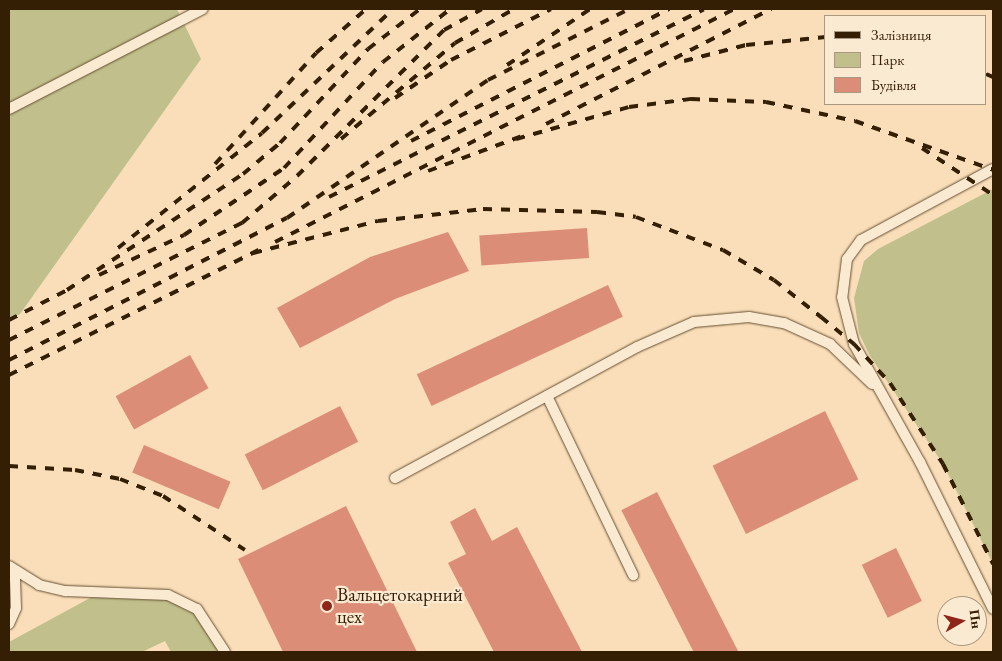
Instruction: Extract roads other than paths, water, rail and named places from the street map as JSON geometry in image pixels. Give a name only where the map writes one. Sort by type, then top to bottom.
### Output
[{"type":"lane","points":[[9,109],[197,10]]},
{"type":"lane","points":[[993,169],[880,227],[847,259],[842,297],[847,323],[878,390],[920,462],[993,608]]},
{"type":"lane","points":[[395,478],[547,396],[694,322],[749,317],[784,323],[830,344],[878,390]]},
{"type":"lane","points":[[547,396],[633,575]]},
{"type":"lane","points":[[9,624],[16,608],[12,570],[66,591],[168,595],[197,609],[225,652]]},
{"type":"railway","points":[[215,164],[316,53],[366,9]]},
{"type":"railway","points":[[118,248],[262,133],[393,9]]},
{"type":"railway","points":[[9,320],[67,290],[243,174],[280,143],[368,49],[420,9]]},
{"type":"railway","points":[[99,275],[184,235],[284,168],[383,62],[450,9]]},
{"type":"railway","points":[[9,340],[242,223],[297,176],[444,30],[482,9]]},
{"type":"railway","points":[[341,139],[455,43],[514,9]]},
{"type":"railway","points":[[395,98],[451,60],[551,9]]},
{"type":"railway","points":[[507,65],[590,9]]},
{"type":"railway","points":[[9,360],[287,218],[488,80],[629,9]]},
{"type":"railway","points":[[411,141],[669,9]]},
{"type":"railway","points":[[329,197],[704,9]]},
{"type":"railway","points":[[275,242],[734,9]]},
{"type":"railway","points":[[546,124],[771,9]]},
{"type":"railway","points":[[684,61],[746,45],[824,37]]},
{"type":"railway","points":[[987,74],[993,77]]},
{"type":"railway","points":[[516,139],[629,107],[691,99],[766,102],[855,121],[993,170]]},
{"type":"railway","points":[[428,171],[522,136]]},
{"type":"railway","points":[[922,148],[993,195]]},
{"type":"railway","points":[[253,253],[378,221],[483,209],[597,212],[636,217],[723,250],[774,280],[821,317],[854,344],[890,383],[943,464],[993,564]]},
{"type":"railway","points":[[9,375],[259,250]]},
{"type":"railway","points":[[9,466],[75,470],[120,479],[163,496],[245,550]]},
{"type":"place","name":"Вальцетокарний цех","points":[[327,606]]}]
